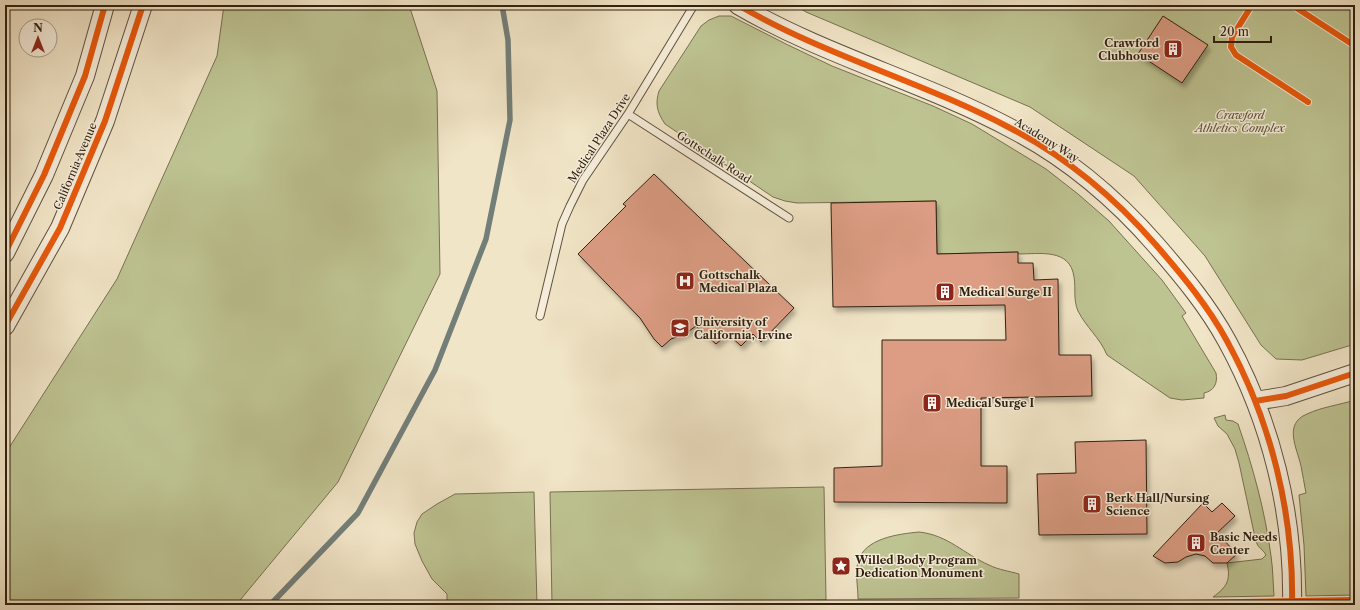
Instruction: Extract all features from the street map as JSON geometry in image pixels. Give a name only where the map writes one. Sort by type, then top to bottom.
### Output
[{"type":"street","points":[[5,252],[44,175],[85,76],[105,5]]},
{"type":"street","name":"California Avenue","points":[[5,326],[60,228],[104,120],[143,5]]},
{"type":"street","name":"Academy Way","points":[[738,5],[801,37],[973,110],[1013,129],[1038,143],[1076,169],[1140,226],[1189,284],[1227,341],[1255,401],[1266,432],[1283,495],[1289,536],[1292,577],[1292,605]]},
{"type":"street","points":[[1255,401],[1286,396],[1355,373]]},
{"type":"lane","name":"Medical Plaza Drive","points":[[540,316],[562,224],[583,180],[628,114],[694,5]]},
{"type":"lane","name":"Gottschalk Road","points":[[628,114],[788,218]]},
{"type":"green space","points":[[224,5],[409,5],[437,91],[440,274],[338,482],[236,605],[5,605],[5,454],[117,279],[217,56]]},
{"type":"green space","name":"Crawford Athletics Complex","points":[[795,5],[1355,5],[1355,344],[1302,360],[1276,359],[1261,345],[1205,256],[1134,176],[1030,107],[806,12]]},
{"type":"green space","points":[[719,16],[731,16],[832,66],[933,106],[972,124],[1046,169],[1109,221],[1162,280],[1186,313],[1182,316],[1216,373],[1216,383],[1213,388],[1204,393],[1204,398],[1182,400],[1170,398],[1107,355],[1101,343],[1078,311],[1074,277],[1071,268],[1067,261],[1060,257],[1044,254],[1018,254],[1018,252],[937,254],[936,201],[797,203],[785,201],[773,197],[665,124],[660,116],[658,108],[657,100],[659,91],[701,26],[709,20]]},
{"type":"green space","points":[[1355,400],[1355,595],[1306,596],[1304,545],[1299,495],[1306,493],[1295,444],[1295,424],[1300,418],[1307,414]]},
{"type":"green space","points":[[1225,415],[1226,420],[1233,421],[1238,424],[1249,456],[1262,506],[1268,539],[1274,596],[1213,597],[1222,590],[1227,583],[1227,563],[1262,559],[1266,555],[1256,542],[1235,449],[1227,434],[1218,426],[1214,418]]},
{"type":"green space","points":[[824,487],[826,600],[552,605],[550,492]]},
{"type":"green space","points":[[534,492],[537,605],[447,605],[447,594],[432,579],[415,544],[414,533],[417,522],[422,514],[455,494]]},
{"type":"green space","points":[[919,532],[939,537],[993,567],[1019,574],[1019,598],[858,599],[857,566],[867,547],[875,542],[892,536]]},
{"type":"building","name":"Crawford Clubhouse","points":[[1163,16],[1208,45],[1182,83],[1138,54]]},
{"type":"building","name":"Gottschalk Medical Plaza","points":[[654,174],[794,308],[761,342],[753,334],[741,346],[728,334],[716,344],[696,326],[685,334],[671,339],[662,347],[654,339],[640,318],[578,254],[626,206],[623,204]]},
{"type":"building","points":[[936,201],[937,254],[1018,252],[1018,263],[1033,263],[1034,280],[1058,279],[1059,355],[1091,355],[1092,396],[981,398],[981,466],[1007,466],[1007,503],[834,502],[834,468],[882,466],[882,340],[1006,340],[1005,305],[833,307],[831,203]]},
{"type":"building","name":"Berk Hall/Nursing Science","points":[[1146,440],[1147,534],[1039,535],[1037,474],[1076,473],[1075,442]]},
{"type":"building","name":"Basic Needs Center","points":[[1203,503],[1212,512],[1222,503],[1235,516],[1217,533],[1237,554],[1227,563],[1213,563],[1205,556],[1196,554],[1186,557],[1178,562],[1165,563],[1153,556]]},
{"type":"waterway","points":[[270,605],[358,513],[435,370],[486,239],[510,120],[508,40],[502,5]]},
{"type":"cycle path","points":[[5,253],[44,175],[85,76],[105,5]]},
{"type":"cycle path","points":[[5,326],[60,228],[105,121],[143,5]]},
{"type":"cycle path","points":[[738,5],[805,39],[979,112],[1033,140],[1090,180],[1124,211],[1156,245],[1185,279],[1212,315],[1243,372],[1256,403],[1277,469],[1284,503],[1292,571],[1292,605]]},
{"type":"cycle path","points":[[1252,5],[1232,37],[1231,47],[1236,55],[1308,102]]},
{"type":"cycle path","points":[[1292,5],[1355,46]]},
{"type":"cycle path","points":[[1255,401],[1286,396],[1355,373]]},
{"type":"cycle path","points":[[1067,605],[1355,600]]},
{"type":"place","name":"Crawford Clubhouse","points":[[1173,49]]},
{"type":"place","name":"Gottschalk Medical Plaza","points":[[685,281]]},
{"type":"place","name":"Medical Surge II","points":[[945,292]]},
{"type":"place","name":"University of California, Irvine","points":[[680,328]]},
{"type":"place","name":"Medical Surge I","points":[[932,403]]},
{"type":"place","name":"Berk Hall/Nursing Science","points":[[1092,504]]},
{"type":"place","name":"Basic Needs Center","points":[[1196,543]]},
{"type":"place","name":"Willed Body Program Dedication Monument","points":[[841,566]]}]
